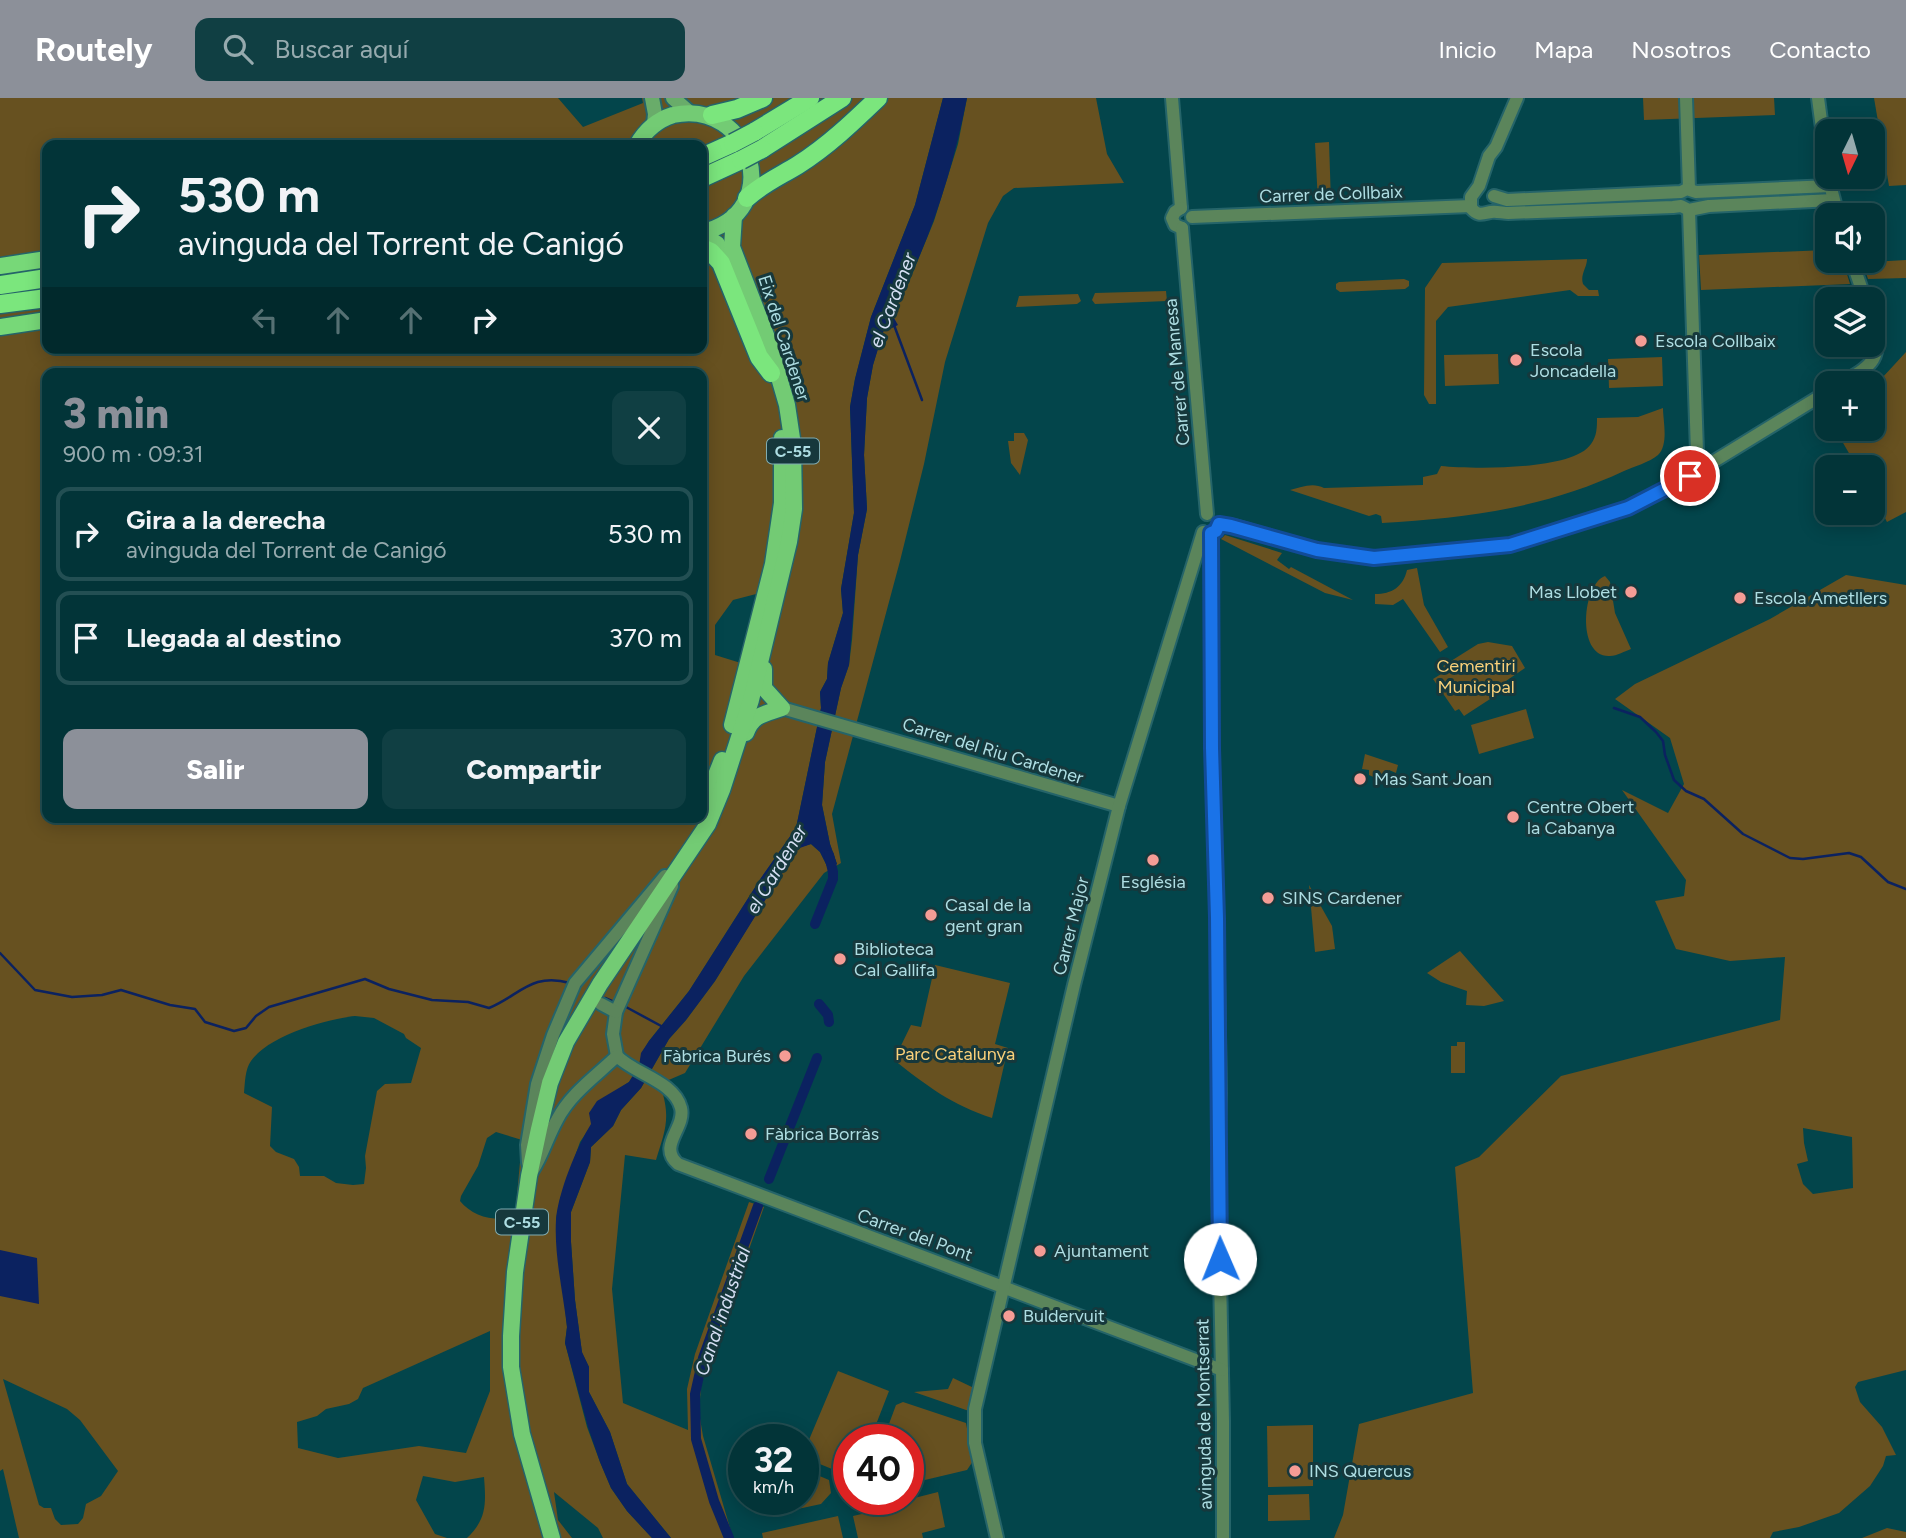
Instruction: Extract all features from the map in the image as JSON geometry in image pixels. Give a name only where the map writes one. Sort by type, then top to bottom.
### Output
[{"type":"highway","points":[[712,115],[737,109],[763,98]]},
{"type":"highway","points":[[707,155],[754,132],[810,98]]},
{"type":"highway","points":[[707,176],[762,149],[842,98]]},
{"type":"highway","points":[[747,198],[761,186],[830,143],[878,98]]},
{"type":"highway","points":[[707,250],[721,263],[759,356],[771,373]]},
{"type":"highway","points":[[0,267],[42,260]]},
{"type":"highway","points":[[0,285],[42,279]]},
{"type":"highway","points":[[0,304],[42,299]]},
{"type":"highway","points":[[0,327],[42,321]]},
{"type":"main road","points":[[652,98],[654,125]]},
{"type":"main road","points":[[673,98],[689,112]]},
{"type":"main road","points":[[641,140],[654,125],[670,116],[689,112],[712,115],[731,126],[746,146],[752,170],[747,198]]},
{"type":"main road","name":"C-55","points":[[707,231],[734,216],[747,198]]},
{"type":"main road","name":"Eix del Cardener","points":[[734,216],[732,247],[779,374],[787,405],[793,445],[794,509],[766,639],[734,757]]},
{"type":"main road","name":"Eix del Cardener","points":[[707,237],[717,244],[723,254],[750,314],[771,373],[782,434],[782,503],[773,564],[730,735],[707,798]]},
{"type":"main road","name":"Eix del Cardener","points":[[751,700],[748,690],[762,630],[764,601]]},
{"type":"main road","name":"Eix del Cardener","points":[[552,1538],[522,1434],[512,1367],[515,1272],[529,1176],[550,1083],[566,1042],[584,1009],[674,870],[708,824],[750,722],[763,713],[780,707],[764,688],[766,639]]},
{"type":"main road","points":[[751,700],[756,705],[780,707]]},
{"type":"main road","name":"Eix del Cardener","points":[[715,779],[723,769],[744,705],[751,700]]},
{"type":"main road","name":"Eix del Cardener","points":[[674,870],[695,823]]},
{"type":"street","points":[[1172,98],[1181,208]]},
{"type":"street","points":[[1492,211],[1495,204],[1489,175],[1496,147],[1517,98]]},
{"type":"street","points":[[1686,98],[1689,191]]},
{"type":"street","points":[[1818,98],[1821,119]]},
{"type":"street","points":[[1472,199],[1489,156],[1496,147]]},
{"type":"street","points":[[1472,199],[1481,190],[1507,200],[1815,182]]},
{"type":"street","points":[[1831,189],[1834,203]]},
{"type":"street","points":[[1689,191],[1700,199],[1689,208]]},
{"type":"street","points":[[1689,191],[1678,200],[1689,208]]},
{"type":"street","points":[[1472,199],[1479,214],[1485,215],[1492,211],[1508,213],[1689,208],[1833,200]]},
{"type":"street","name":"Carrer de Collbaix","points":[[1192,217],[1472,199]]},
{"type":"street","points":[[1181,208],[1189,211],[1192,217],[1189,225],[1182,228],[1175,225],[1172,218],[1181,208]]},
{"type":"street","points":[[1689,208],[1697,452],[1704,468]]},
{"type":"street","name":"Carrer de Manresa","points":[[1182,228],[1207,514],[1216,517],[1211,530]]},
{"type":"street","points":[[1861,371],[1875,357]]},
{"type":"street","points":[[1211,530],[1234,526],[1317,550],[1374,558],[1510,545],[1628,508],[1704,468],[1815,399]]},
{"type":"street","name":"Carrer Major","points":[[998,1538],[975,1443],[974,1419],[1003,1286],[1119,806],[1188,578],[1211,530]]},
{"type":"street","name":"avinguda de Montserrat","points":[[1211,530],[1212,748],[1220,1093],[1218,1179],[1223,1538]]},
{"type":"street","name":"Carrer del Riu Cardener","points":[[780,707],[1119,806]]},
{"type":"street","points":[[529,1176],[527,1145],[537,1084],[553,1035],[575,983],[674,870]]},
{"type":"street","points":[[529,1176],[541,1158],[557,1119],[576,1094],[619,1058],[613,1034],[616,1012],[674,870]]},
{"type":"street","points":[[573,989],[585,996]]},
{"type":"street","points":[[601,1004],[616,1012]]},
{"type":"street","name":"Carrer del Pont","points":[[619,1058],[672,1093],[680,1106],[682,1115],[670,1148],[670,1156],[678,1164],[1222,1370]]},
{"type":"green space","points":[[0,98],[558,98],[583,127],[643,103],[642,98],[943,98],[915,205],[871,317],[855,379],[850,407],[854,513],[841,589],[843,613],[828,663],[827,679],[820,692],[821,708],[796,828],[689,991],[649,1041],[629,1082],[614,1092],[580,1142],[560,1199],[556,1219],[567,1327],[565,1343],[587,1427],[611,1488],[627,1511],[652,1538],[603,1538],[598,1528],[554,1492],[558,1520],[572,1538],[467,1538],[474,1531],[484,1510],[484,1477],[455,1482],[423,1476],[416,1500],[435,1534],[447,1538],[19,1538],[3,1469],[0,1471]],"holes":[[[760,593],[744,664],[715,655],[715,625],[733,600]],[[355,1016],[374,1018],[404,1034],[421,1048],[411,1083],[385,1084],[377,1091],[365,1156],[364,1184],[336,1183],[324,1176],[300,1176],[294,1159],[276,1152],[270,1146],[272,1107],[244,1093],[248,1068],[259,1052],[298,1030]],[[496,1132],[522,1140],[515,1217],[485,1217],[471,1211],[460,1201],[478,1166],[487,1138]],[[490,1331],[490,1391],[466,1453],[419,1446],[338,1458],[298,1448],[297,1422],[317,1416],[326,1409],[349,1404],[358,1399],[363,1388]],[[3,1379],[67,1409],[80,1420],[118,1471],[101,1496],[86,1504],[83,1518],[78,1524],[61,1525],[55,1519],[51,1508],[39,1505]]]},
{"type":"green space","points":[[967,98],[1096,98],[1107,154],[1124,183],[1014,188],[1003,196],[988,223],[945,362],[900,561],[832,814],[841,863],[824,873],[744,976],[685,1073],[664,1082],[661,1088],[666,1108],[666,1124],[656,1160],[625,1155],[612,1289],[623,1403],[688,1430],[687,1389],[695,1354],[749,1202],[764,1207],[701,1385],[699,1413],[703,1436],[733,1538],[671,1538],[627,1484],[610,1432],[589,1392],[589,1367],[582,1353],[575,1300],[571,1212],[590,1162],[591,1147],[613,1126],[621,1110],[641,1088],[669,1039],[715,981],[797,848],[811,844],[820,852],[828,868],[837,864],[822,805],[825,762],[841,688],[849,665],[858,555],[867,509],[864,455],[867,398],[873,365],[887,318],[907,287],[934,221],[958,144]]},
{"type":"green space","points":[[1643,98],[1774,98],[1775,115],[1644,120]]},
{"type":"green space","points":[[1874,98],[1906,98],[1906,185],[1889,186],[1885,163],[1885,119],[1878,119]]},
{"type":"green space","points":[[1329,142],[1331,202],[1318,203],[1315,143]]},
{"type":"green space","points":[[1815,250],[1815,273],[1847,273],[1850,284],[1701,290],[1699,255]]},
{"type":"green space","points":[[1587,259],[1583,284],[1589,290],[1598,290],[1599,296],[1578,296],[1570,290],[1448,307],[1436,321],[1436,404],[1429,404],[1424,395],[1425,288],[1442,263]]},
{"type":"green space","points":[[1906,260],[1906,278],[1868,279],[1866,273],[1885,273],[1885,261]]},
{"type":"green space","points":[[1409,281],[1409,286],[1405,289],[1340,292],[1336,289],[1339,282]]},
{"type":"green space","points":[[1166,291],[1167,301],[1095,304],[1092,300],[1095,293]]},
{"type":"green space","points":[[1078,294],[1081,301],[1077,304],[1016,307],[1019,296]]},
{"type":"green space","points":[[1906,352],[1906,512],[1887,522],[1885,455],[1850,455],[1842,441],[1885,441],[1885,375]]},
{"type":"green space","points":[[1498,354],[1499,384],[1445,386],[1444,355]]},
{"type":"green space","points":[[1662,357],[1663,386],[1609,388],[1608,359]]},
{"type":"green space","points":[[1663,408],[1663,445],[1655,458],[1565,494],[1506,509],[1382,523],[1381,516],[1376,514],[1369,516],[1290,490],[1311,485],[1324,488],[1423,485],[1423,477],[1437,474],[1441,466],[1475,468],[1544,464],[1581,453],[1596,435],[1597,418],[1638,417]]},
{"type":"green space","points":[[1014,433],[1024,433],[1028,440],[1020,475],[1011,463],[1008,441],[1014,441]]},
{"type":"green space","points":[[1225,535],[1282,553],[1277,560],[1289,569],[1291,567],[1353,600],[1325,593],[1221,539]]},
{"type":"green space","points":[[1417,568],[1424,605],[1448,647],[1440,652],[1403,599],[1393,605],[1375,604],[1375,594],[1387,593],[1396,588],[1403,581],[1407,570]]},
{"type":"green space","points":[[1846,575],[1906,585],[1906,1370],[1858,1382],[1855,1387],[1860,1402],[1882,1427],[1896,1455],[1886,1456],[1870,1486],[1839,1513],[1799,1527],[1773,1532],[1770,1538],[1334,1538],[1343,1515],[1359,1424],[1473,1393],[1455,1167],[1479,1157],[1561,1076],[1780,1020],[1785,957],[1730,961],[1676,949],[1655,901],[1684,896],[1686,880],[1622,790],[1668,813],[1684,784],[1670,738],[1615,699],[1635,684],[1770,619]],"holes":[[[1803,1128],[1852,1137],[1853,1188],[1813,1194],[1803,1184],[1797,1164],[1808,1161]]]},
{"type":"green space","points":[[1605,576],[1610,582],[1615,613],[1631,649],[1610,656],[1599,653],[1592,645],[1587,634],[1586,620],[1591,592]]},
{"type":"green space","name":"Cementiri Municipal","points":[[1488,642],[1512,646],[1525,668],[1503,683],[1507,688],[1464,716],[1459,709],[1455,711],[1433,679],[1446,671],[1443,666],[1478,644]]},
{"type":"green space","points":[[1526,709],[1534,738],[1479,754],[1471,725]]},
{"type":"green space","points":[[1365,754],[1398,765],[1396,773],[1389,770],[1384,782],[1369,775],[1369,770],[1362,769]]},
{"type":"green space","points":[[1309,885],[1332,926],[1335,949],[1315,952]]},
{"type":"green space","points":[[1460,951],[1504,1001],[1484,1006],[1466,1005],[1467,991],[1441,982],[1427,973]]},
{"type":"green space","name":"Parc Catalunya","points":[[935,965],[1010,983],[995,1044],[1008,1048],[992,1118],[940,1094],[894,1060],[911,1025],[921,1027]]},
{"type":"green space","points":[[1457,1042],[1465,1042],[1465,1073],[1451,1073],[1451,1046],[1457,1046]]},
{"type":"green space","points":[[838,1371],[889,1391],[876,1424],[833,1424],[833,1469],[819,1464],[819,1424],[816,1424]]},
{"type":"green space","points":[[953,1378],[974,1388],[969,1411],[914,1392],[948,1389]]},
{"type":"green space","points":[[903,1402],[966,1423],[973,1461],[967,1470],[924,1480],[924,1424],[889,1424],[896,1405]]},
{"type":"green space","points":[[1313,1425],[1313,1486],[1268,1487],[1267,1426]]},
{"type":"green space","points":[[819,1476],[829,1480],[831,1493],[821,1504]]},
{"type":"green space","points":[[938,1492],[945,1527],[922,1533],[923,1538],[858,1538],[853,1516],[924,1515],[924,1496]]},
{"type":"green space","points":[[1309,1494],[1310,1520],[1268,1521],[1268,1495]]},
{"type":"green space","points":[[838,1516],[843,1538],[763,1538],[762,1533]]},
{"type":"green space","points":[[1887,1528],[1906,1532],[1906,1538],[1862,1538]]},
{"type":"water","name":"el Cardener","points":[[943,98],[967,98],[954,154],[928,236],[891,313],[898,325],[892,328],[887,320],[873,365],[867,398],[864,455],[867,509],[858,555],[849,665],[841,688],[825,762],[822,805],[837,864],[828,868],[820,852],[811,844],[797,849],[715,981],[669,1039],[641,1088],[621,1110],[613,1126],[591,1147],[590,1162],[571,1212],[575,1300],[582,1352],[589,1367],[589,1392],[610,1432],[627,1484],[671,1538],[652,1538],[627,1511],[611,1488],[588,1427],[565,1343],[567,1327],[556,1247],[556,1220],[560,1197],[580,1144],[591,1124],[589,1113],[597,1101],[629,1082],[639,1066],[641,1053],[689,991],[796,828],[821,708],[820,692],[827,679],[828,663],[843,613],[841,589],[854,513],[850,407],[855,379],[871,317],[915,205]]},
{"type":"water","points":[[0,1250],[37,1258],[39,1304],[0,1296]]},
{"type":"waterway","name":"el Cardener","points":[[894,325],[922,400]]},
{"type":"waterway","points":[[1614,708],[1640,717],[1656,732],[1663,741],[1674,780],[1686,791],[1704,799],[1743,834],[1790,858],[1849,853],[1861,857],[1888,882],[1906,889]]},
{"type":"waterway","name":"Canal industrial","points":[[815,924],[833,879],[829,855]]},
{"type":"waterway","points":[[0,953],[35,990],[72,997],[102,995],[121,990],[170,1005],[195,1009],[205,1022],[234,1031],[246,1028],[256,1016],[269,1007],[365,979],[389,989],[432,1000],[468,1002],[489,1008],[536,983],[546,980],[570,983]]},
{"type":"waterway","points":[[605,998],[612,1001]]},
{"type":"waterway","name":"Canal industrial","points":[[819,1004],[828,1015],[829,1022]]},
{"type":"waterway","points":[[626,1007],[663,1027]]},
{"type":"waterway","name":"Canal industrial","points":[[769,1179],[817,1058]]},
{"type":"waterway","name":"Canal industrial","points":[[729,1538],[714,1501],[696,1439],[695,1394],[703,1358],[758,1206]]},
{"type":"place","name":"Escola Collbaix","points":[[1641,341]]},
{"type":"place","name":"Escola Joncadella","points":[[1516,360]]},
{"type":"place","name":"Mas Llobet","points":[[1631,592]]},
{"type":"place","name":"Escola Ametllers","points":[[1740,598]]},
{"type":"place","name":"Mas Sant Joan","points":[[1360,779]]},
{"type":"place","name":"Centre Obert la Cabanya","points":[[1513,817]]},
{"type":"place","name":"Església","points":[[1153,860]]},
{"type":"place","name":"SINS Cardener","points":[[1268,898]]},
{"type":"place","name":"Casal de la gent gran","points":[[931,915]]},
{"type":"place","name":"Biblioteca Cal Gallifa","points":[[840,959]]},
{"type":"place","name":"Fàbrica Burés","points":[[785,1056]]},
{"type":"place","name":"Fàbrica Borràs","points":[[751,1134]]},
{"type":"place","name":"Ajuntament","points":[[1040,1251]]},
{"type":"place","name":"Buldervuit","points":[[1009,1316]]},
{"type":"place","name":"INS Quercus","points":[[1295,1471]]},
{"type":"route","points":[[1220,1259],[1211,533],[1216,531],[1219,524],[1317,550],[1374,558],[1510,545],[1628,508],[1690,476]]}]
